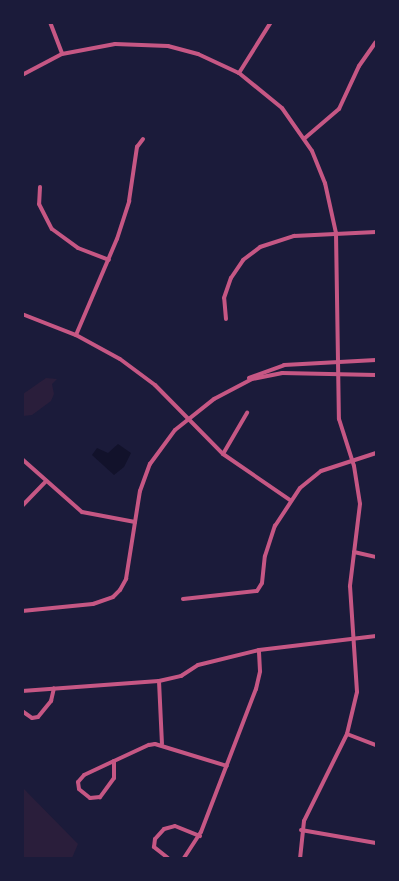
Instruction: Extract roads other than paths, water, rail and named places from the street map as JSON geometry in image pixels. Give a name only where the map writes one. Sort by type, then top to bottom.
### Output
[{"type":"street","points":[[50,22],[62,54]]},
{"type":"street","points":[[239,73],[270,22]]},
{"type":"street","points":[[304,138],[339,108],[359,66],[376,42]]},
{"type":"street","points":[[22,75],[62,54],[96,46],[149,44],[198,54],[239,73],[282,108],[304,138],[325,183],[336,233],[339,419],[352,460],[360,504],[350,586],[357,692],[347,734],[301,830],[300,858]]},
{"type":"street","points":[[76,335],[109,260],[125,216],[137,147],[143,139]]},
{"type":"street","points":[[40,187],[39,204],[52,229],[78,248],[109,260]]},
{"type":"street","points":[[226,318],[226,289],[236,268],[251,252],[281,238],[336,233],[376,232]]},
{"type":"street","points":[[22,314],[76,335],[137,372],[188,418],[223,454],[290,500]]},
{"type":"street","points":[[22,611],[93,604],[113,598],[126,579],[140,491],[150,464],[164,442],[188,418],[214,398],[242,383],[284,365],[376,360]]},
{"type":"street","points":[[242,383],[282,373],[376,375]]},
{"type":"street","points":[[223,454],[247,413]]},
{"type":"street","points":[[183,599],[252,594],[260,588],[269,541],[290,500],[313,476],[352,460],[376,453]]},
{"type":"street","points":[[22,459],[82,512],[135,522]]},
{"type":"street","points":[[22,506],[46,481]]},
{"type":"street","points":[[354,552],[376,558]]},
{"type":"street","points":[[22,691],[159,681],[181,676],[198,665],[259,650],[376,636]]},
{"type":"street","points":[[184,858],[200,836],[258,681],[259,650]]},
{"type":"street","points":[[159,681],[162,744]]},
{"type":"street","points":[[22,711],[32,718],[38,717],[52,701],[54,688]]},
{"type":"street","points":[[347,734],[376,745]]},
{"type":"street","points":[[114,761],[116,773],[100,797],[90,798],[80,789],[78,782],[84,775],[114,761],[149,745],[162,744],[227,766]]},
{"type":"street","points":[[168,858],[154,847],[155,839],[164,829],[175,826],[200,836]]},
{"type":"street","points":[[301,830],[376,843]]}]
